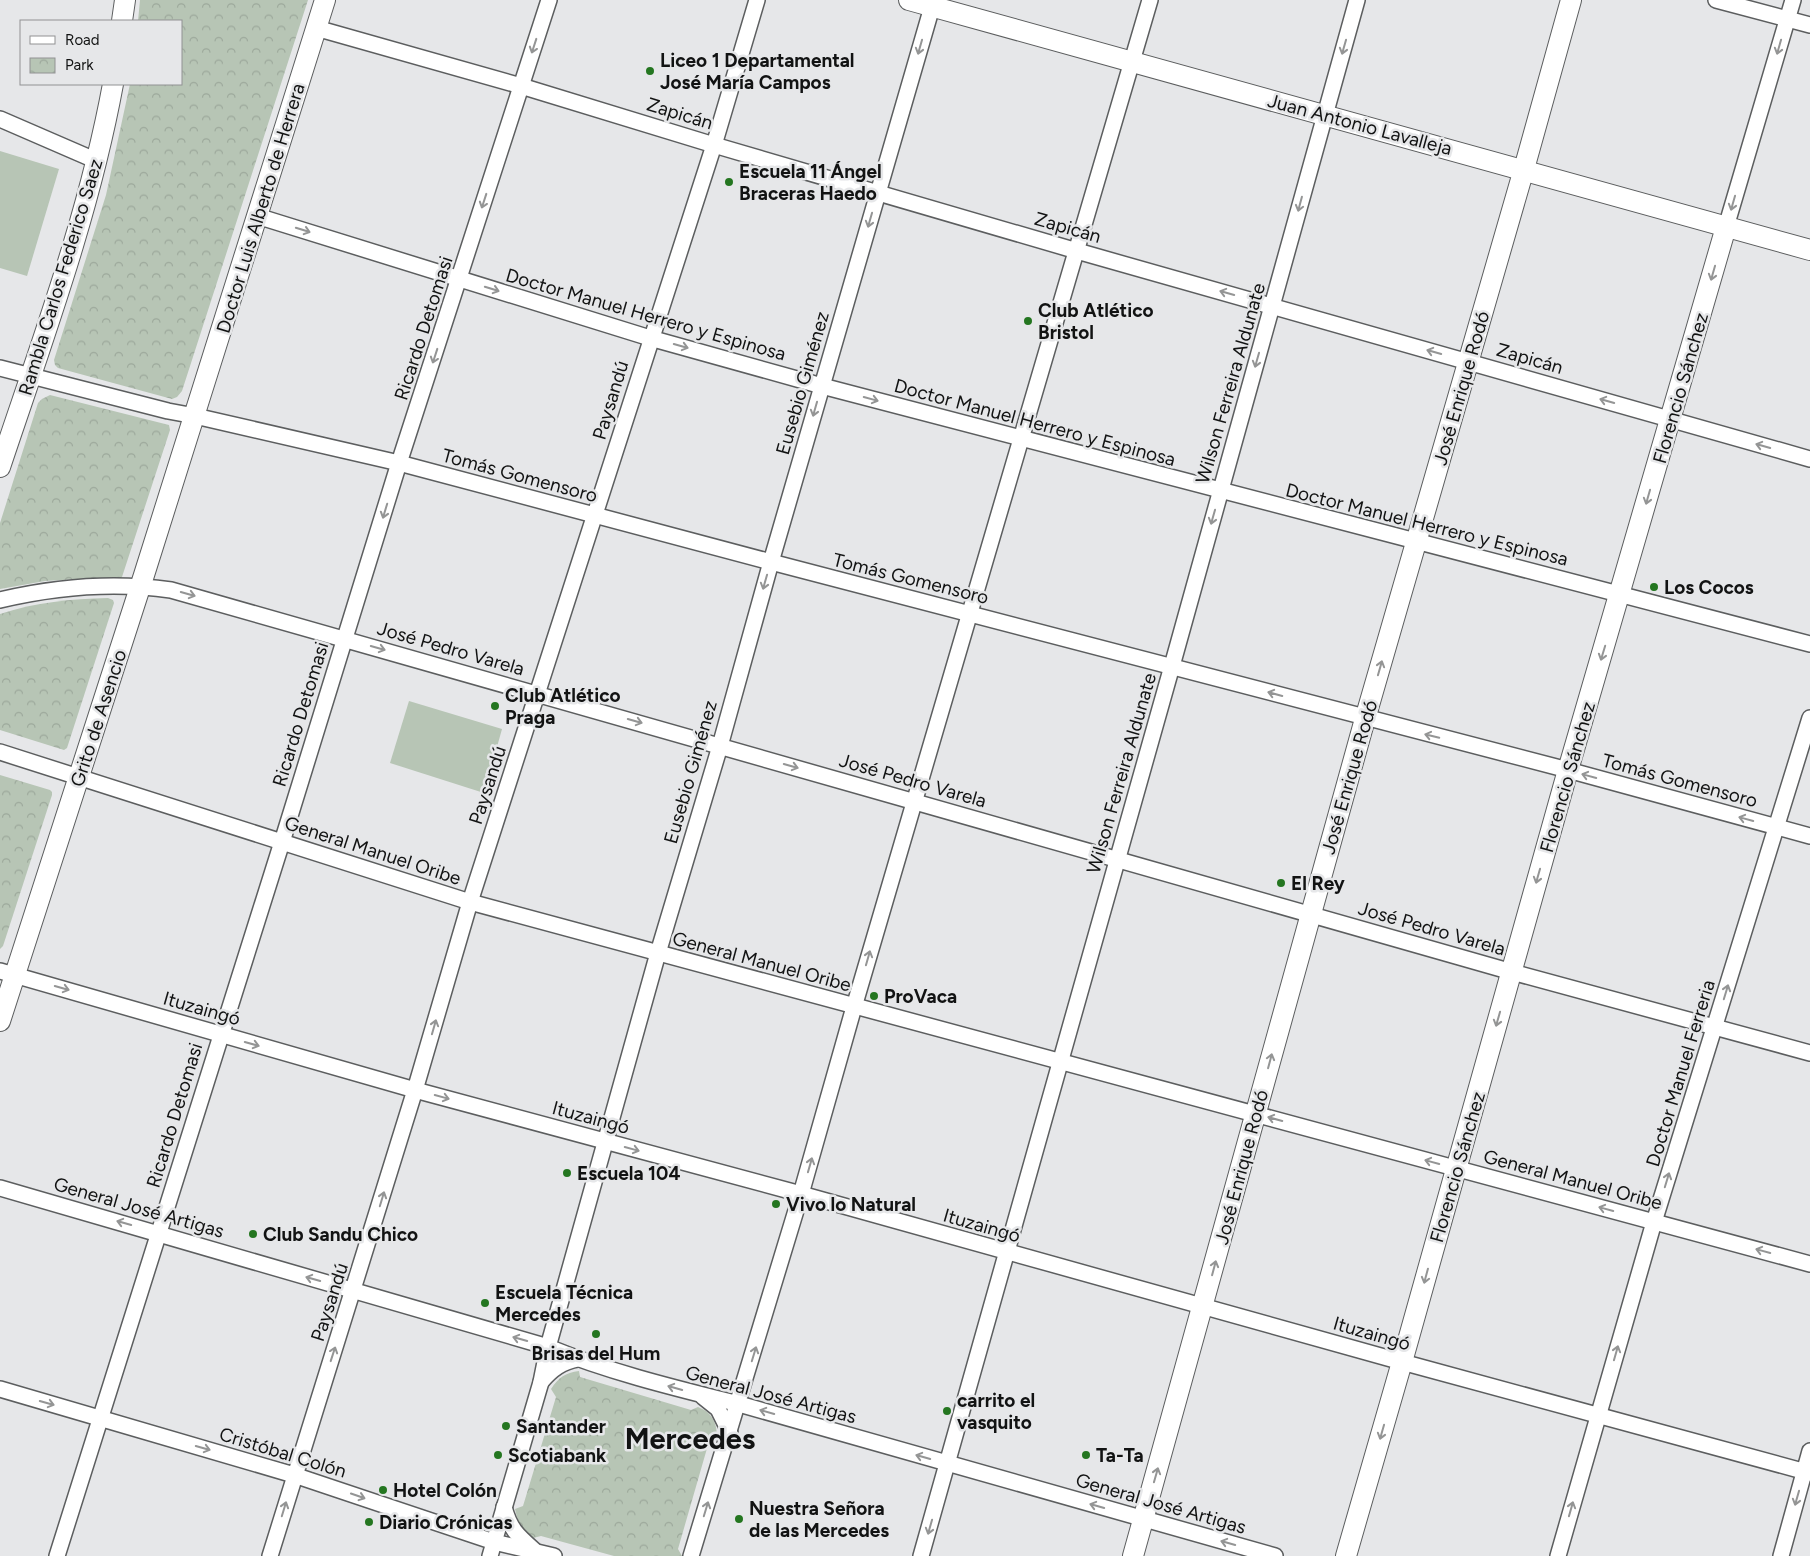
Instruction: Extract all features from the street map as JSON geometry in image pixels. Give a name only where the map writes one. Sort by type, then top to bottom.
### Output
[{"type":"street","points":[[122,20],[125,0]]},
{"type":"street","name":"Doctor Luis Alberto de Herrera","points":[[195,416],[325,0]]},
{"type":"street","name":"Ricardo Detomasi","points":[[57,1556],[344,639],[549,0]]},
{"type":"street","name":"Paysandú","points":[[270,1556],[294,1475],[354,1291],[470,902],[650,338],[714,145],[757,0]]},
{"type":"street","name":"Juan Antonio Lavalleja","points":[[909,0],[933,3],[1132,61],[1810,250]]},
{"type":"street","points":[[692,1556],[801,1194],[1020,438],[1150,0]]},
{"type":"street","name":"Wilson Ferreira Aldunate","points":[[921,1556],[1172,666],[1357,0]]},
{"type":"street","name":"José Enrique Rodó","points":[[1134,1556],[1310,914],[1571,0]]},
{"type":"street","points":[[1716,0],[1810,25]]},
{"type":"street","name":"Florencio Sánchez","points":[[1346,1556],[1568,770],[1793,0]]},
{"type":"street","name":"Eusebio Giménez","points":[[492,1549],[542,1382],[548,1347],[658,953],[720,746],[771,562],[933,3]]},
{"type":"street","name":"Zapicán","points":[[316,28],[521,86],[714,145],[1077,251],[1810,459]]},
{"type":"street","name":"Rambla Carlos Federico Saez","points":[[0,468],[81,218],[97,161],[113,85]]},
{"type":"street","points":[[0,119],[97,161]]},
{"type":"street","name":"Doctor Manuel Herrero y Espinosa","points":[[257,216],[650,338],[822,386],[1810,644]]},
{"type":"street","name":"Tomás Gomensoro","points":[[0,368],[166,410],[400,463],[1172,666],[1365,719],[1568,770],[1810,836]]},
{"type":"street","name":"Grito de Asencio","points":[[0,1020],[8,973],[79,777],[195,416]]},
{"type":"street","name":"José Pedro Varela","points":[[0,600],[72,588],[154,588],[179,592],[1512,972],[1810,1053]]},
{"type":"street","name":"Doctor Manuel Ferreria","points":[[1558,1556],[1654,1222],[1716,1027],[1810,718]]},
{"type":"street","name":"General Manuel Oribe","points":[[0,752],[470,902],[1810,1264]]},
{"type":"street","name":"Ituzaingó","points":[[8,973],[415,1090],[801,1194],[1402,1362],[1807,1472]]},
{"type":"street","name":"General José Artigas","points":[[0,1188],[548,1347],[578,1359],[701,1396],[739,1404],[1275,1556]]},
{"type":"street","points":[[542,1382],[550,1371],[566,1362],[578,1359]]},
{"type":"street","name":"Cristóbal Colón","points":[[0,1389],[294,1475],[492,1549],[534,1550],[554,1556]]},
{"type":"street","points":[[701,1396],[718,1409],[730,1433]]},
{"type":"street","points":[[1781,1556],[1807,1472],[1810,1451]]},
{"type":"street","points":[[504,1507],[508,1522],[515,1533],[534,1550]]},
{"type":"green space","points":[[140,0],[308,0],[182,391],[177,397],[172,399],[58,368],[54,360],[106,195],[130,85],[182,85],[182,20],[138,20]]},
{"type":"green space","points":[[0,151],[59,169],[27,276],[0,268]]},
{"type":"green space","points":[[50,395],[169,425],[170,430],[120,579],[45,581],[0,589],[0,523],[38,403]]},
{"type":"green space","points":[[108,598],[113,600],[114,603],[67,748],[64,750],[0,730],[0,614],[54,602]]},
{"type":"green space","points":[[409,701],[502,729],[484,793],[390,763]]},
{"type":"green space","points":[[0,775],[50,790],[52,795],[3,946],[0,949]]},
{"type":"green space","points":[[579,1371],[580,1377],[691,1410],[698,1407],[707,1412],[713,1419],[717,1437],[710,1438],[678,1549],[682,1556],[614,1556],[541,1536],[533,1538],[521,1526],[515,1509],[523,1506],[556,1397],[551,1389],[563,1376]]},
{"type":"place","name":"Liceo 1 Departamental José María Campos","points":[[650,71]]},
{"type":"place","name":"Escuela 11 Ángel Braceras Haedo","points":[[729,182]]},
{"type":"place","name":"Club Atlético Bristol","points":[[1028,321]]},
{"type":"place","name":"Los Cocos","points":[[1654,587]]},
{"type":"place","name":"Club Atlético Praga","points":[[495,706]]},
{"type":"place","name":"El Rey","points":[[1281,883]]},
{"type":"place","name":"ProVaca","points":[[874,996]]},
{"type":"place","name":"Escuela 104","points":[[567,1173]]},
{"type":"place","name":"Vivo lo Natural","points":[[776,1204]]},
{"type":"place","name":"Club Sandu Chico","points":[[253,1234]]},
{"type":"place","name":"Escuela Técnica Mercedes","points":[[485,1303]]},
{"type":"place","name":"Brisas del Hum","points":[[596,1334]]},
{"type":"place","name":"carrito el vasquito","points":[[947,1411]]},
{"type":"place","name":"Santander","points":[[506,1426]]},
{"type":"place","name":"Scotiabank","points":[[498,1455]]},
{"type":"place","name":"Ta-Ta","points":[[1086,1455]]},
{"type":"place","name":"Hotel Colón","points":[[383,1490]]},
{"type":"place","name":"Nuestra Señora de las Mercedes","points":[[739,1519]]},
{"type":"place","name":"Diario Crónicas","points":[[369,1522]]},
{"type":"district","name":"Mercedes","points":[[690,1439]]}]
